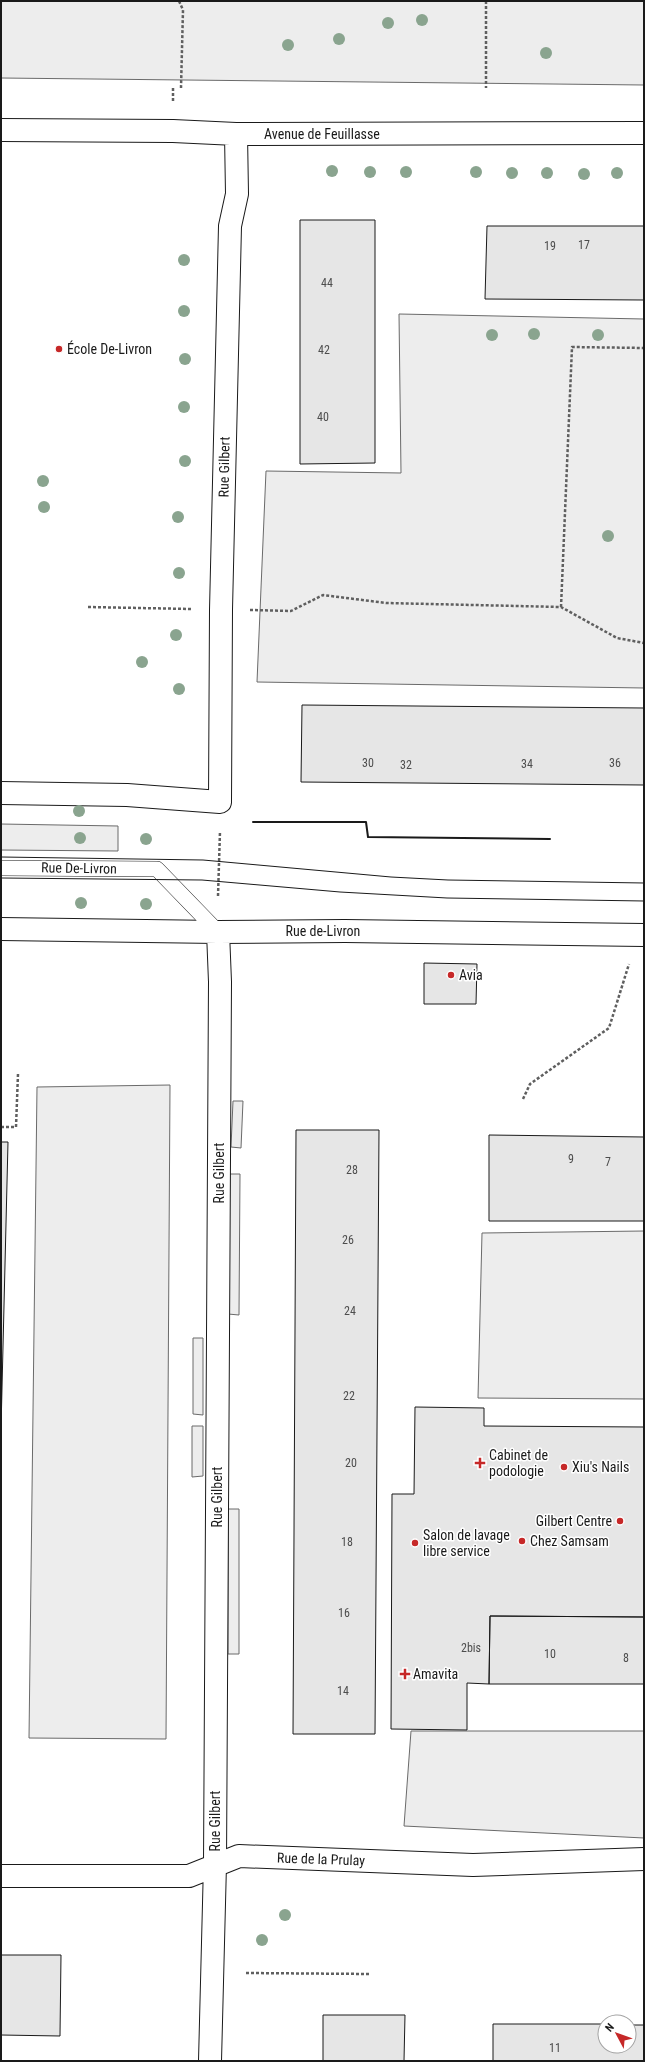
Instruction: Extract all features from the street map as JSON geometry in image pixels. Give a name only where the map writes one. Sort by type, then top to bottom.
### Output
[{"type":"street","name":"Avenue de Feuillasse","points":[[1,130],[173,131],[236,134],[644,133]]},
{"type":"street","name":"Rue Gilbert","points":[[220,802],[221,610],[229,258],[230,226],[237,194],[236,134]]},
{"type":"street","points":[[1,793],[127,795],[220,802]]},
{"type":"street","name":"Rue de-Livron","points":[[1,929],[218,932],[345,931],[644,935]]},
{"type":"street","name":"Rue Gilbert","points":[[210,2061],[215,1864],[220,998],[218,932]]},
{"type":"street","name":"Rue de la Prulay","points":[[1,1876],[189,1876],[215,1864],[239,1856],[466,1865],[644,1859]]},
{"type":"lane","name":"Rue De-Livron","points":[[1,868],[158,869],[218,932]]},
{"type":"path","points":[[179,1],[183,10],[181,88]]},
{"type":"path","points":[[486,1],[486,88]]},
{"type":"path","points":[[561,607],[572,347],[644,348]]},
{"type":"path","points":[[250,610],[291,611],[323,595],[386,603],[561,607],[617,638],[644,643]]},
{"type":"path","points":[[88,608],[192,610]]},
{"type":"path","points":[[218,932],[220,802]]},
{"type":"path","points":[[523,1099],[530,1084],[609,1028],[631,958]]},
{"type":"path","points":[[1,1127],[16,1127],[18,1074]]},
{"type":"path","points":[[246,1973],[370,1974]]},
{"type":"shaded area","points":[[1,1],[644,1],[644,85],[1,78]]},
{"type":"shaded area","points":[[399,314],[644,319],[644,688],[257,682],[266,471],[401,473]]},
{"type":"shaded area","points":[[1,824],[118,826],[118,851],[1,850]]},
{"type":"shaded area","points":[[170,1085],[166,1739],[29,1738],[37,1087]]},
{"type":"shaded area","points":[[233,1101],[243,1101],[241,1148],[231,1147]]},
{"type":"shaded area","points":[[229,1174],[240,1174],[239,1315],[228,1314]]},
{"type":"shaded area","points":[[644,1231],[644,1399],[478,1398],[482,1233]]},
{"type":"shaded area","points":[[193,1338],[203,1338],[203,1415],[193,1414]]},
{"type":"shaded area","points":[[192,1426],[203,1426],[203,1476],[192,1477]]},
{"type":"shaded area","points":[[228,1509],[239,1509],[239,1654],[228,1654]]},
{"type":"shaded area","points":[[411,1731],[644,1731],[644,1838],[404,1826]]},
{"type":"building","points":[[300,220],[375,220],[375,463],[300,464]]},
{"type":"building","points":[[487,226],[644,226],[644,300],[485,299]]},
{"type":"building","points":[[302,705],[644,708],[644,785],[301,782]]},
{"type":"building","name":"Avia","points":[[424,963],[477,964],[476,1004],[424,1004]]},
{"type":"building","points":[[296,1130],[379,1130],[375,1734],[293,1734]]},
{"type":"building","points":[[489,1135],[644,1137],[644,1221],[489,1221]]},
{"type":"building","points":[[1,1142],[8,1142],[1,1429]]},
{"type":"building","points":[[415,1407],[484,1408],[484,1426],[644,1427],[644,1617],[490,1616],[489,1684],[467,1683],[467,1730],[391,1729],[392,1494],[414,1494]]},
{"type":"building","points":[[490,1616],[644,1617],[644,1684],[489,1684]]},
{"type":"building","points":[[1,1955],[61,1955],[60,2036],[1,2035]]},
{"type":"building","points":[[323,2015],[405,2015],[404,2061],[323,2061]]},
{"type":"building","points":[[493,2024],[597,2024],[597,2054],[637,2054],[637,2025],[644,2025],[644,2061],[493,2061]]},
{"type":"tram line","points":[[1,857],[203,860],[391,877],[448,880],[644,883]]},
{"type":"tram line","points":[[1,878],[202,880],[340,892],[447,898],[644,901]]},
{"type":"wall","points":[[253,822],[366,822],[368,837],[550,839]]},
{"type":"place","name":"École De-Livron","points":[[59,349]]},
{"type":"place","name":"Avia","points":[[451,975]]},
{"type":"place","name":"Cabinet de podologie","points":[[480,1463]]},
{"type":"place","name":"Xiu's Nails","points":[[564,1467]]},
{"type":"place","name":"Gilbert Centre","points":[[620,1521]]},
{"type":"place","name":"Chez Samsam","points":[[522,1541]]},
{"type":"place","name":"Salon de lavage libre service","points":[[415,1543]]},
{"type":"place","name":"Amavita","points":[[405,1674]]}]
